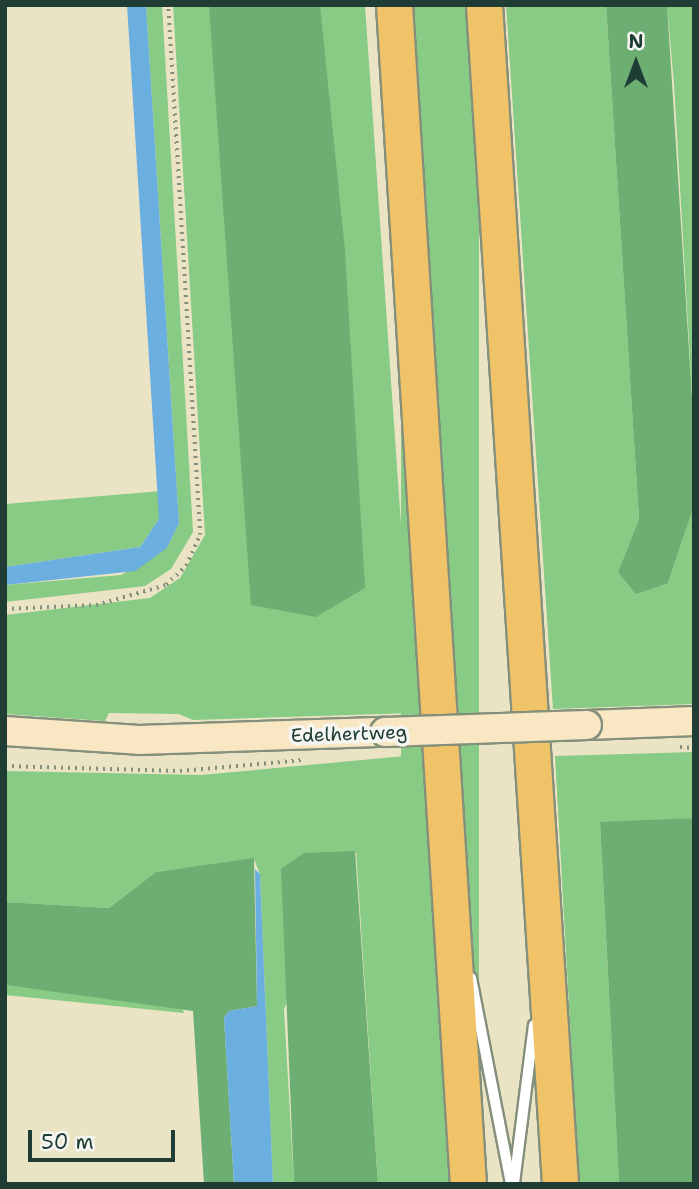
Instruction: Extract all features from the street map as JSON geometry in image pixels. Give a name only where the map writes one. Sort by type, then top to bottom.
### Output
[{"type":"highway","points":[[394,5],[468,1184]]},
{"type":"highway","points":[[484,5],[559,1184]]},
{"type":"street","name":"Edelhertweg","points":[[5,732],[139,740],[694,721]]},
{"type":"lane","points":[[447,858],[512,1184]]},
{"type":"lane","points":[[512,1184],[545,937]]},
{"type":"path","points":[[5,609],[96,605],[166,585],[186,566],[200,535],[167,5]]},
{"type":"path","name":"Edelhertweg","points":[[5,766],[180,771],[307,760]]},
{"type":"green space","points":[[146,5],[162,5],[193,532],[171,569],[145,586],[5,602],[5,585],[121,575],[167,548],[179,523]]},
{"type":"green space","points":[[173,5],[365,5],[414,713],[193,720],[179,714],[109,713],[105,721],[5,714],[5,615],[150,598],[180,578],[205,535]]},
{"type":"green space","points":[[209,5],[320,5],[345,251],[365,588],[316,617],[251,605]]},
{"type":"green space","points":[[401,5],[479,5],[479,1184],[401,1184]]},
{"type":"green space","points":[[506,5],[606,5],[639,519],[618,572],[668,583],[694,506],[694,704],[553,709]]},
{"type":"green space","points":[[606,5],[667,5],[694,428],[694,506],[668,583],[636,594],[618,572],[639,519]]},
{"type":"green space","points":[[667,5],[694,5],[694,428],[674,84]]},
{"type":"green space","points":[[162,491],[159,519],[140,547],[5,567],[5,504]]},
{"type":"green space","points":[[694,752],[694,818],[600,823],[619,1184],[579,1184],[555,756]]},
{"type":"green space","points":[[416,755],[439,1184],[378,1184],[356,851],[284,1009],[294,1184],[273,1184],[260,874],[254,859],[156,872],[109,908],[5,902],[5,771],[201,775]]},
{"type":"green space","points":[[694,818],[694,1184],[619,1184],[600,822]]},
{"type":"green space","points":[[355,851],[378,1184],[294,1184],[281,869],[304,853]]},
{"type":"green space","points":[[254,858],[257,1006],[229,1011],[224,1018],[234,1184],[204,1184],[193,1011],[5,985],[5,902],[109,908],[156,872]]},
{"type":"green space","points":[[5,985],[182,1008],[184,1013],[5,995]]},
{"type":"water","points":[[127,5],[146,5],[179,523],[167,548],[135,571],[5,585],[5,567],[140,547],[159,519]]},
{"type":"water","points":[[255,869],[260,874],[273,1184],[234,1184],[224,1018],[229,1011],[257,1006]]}]
